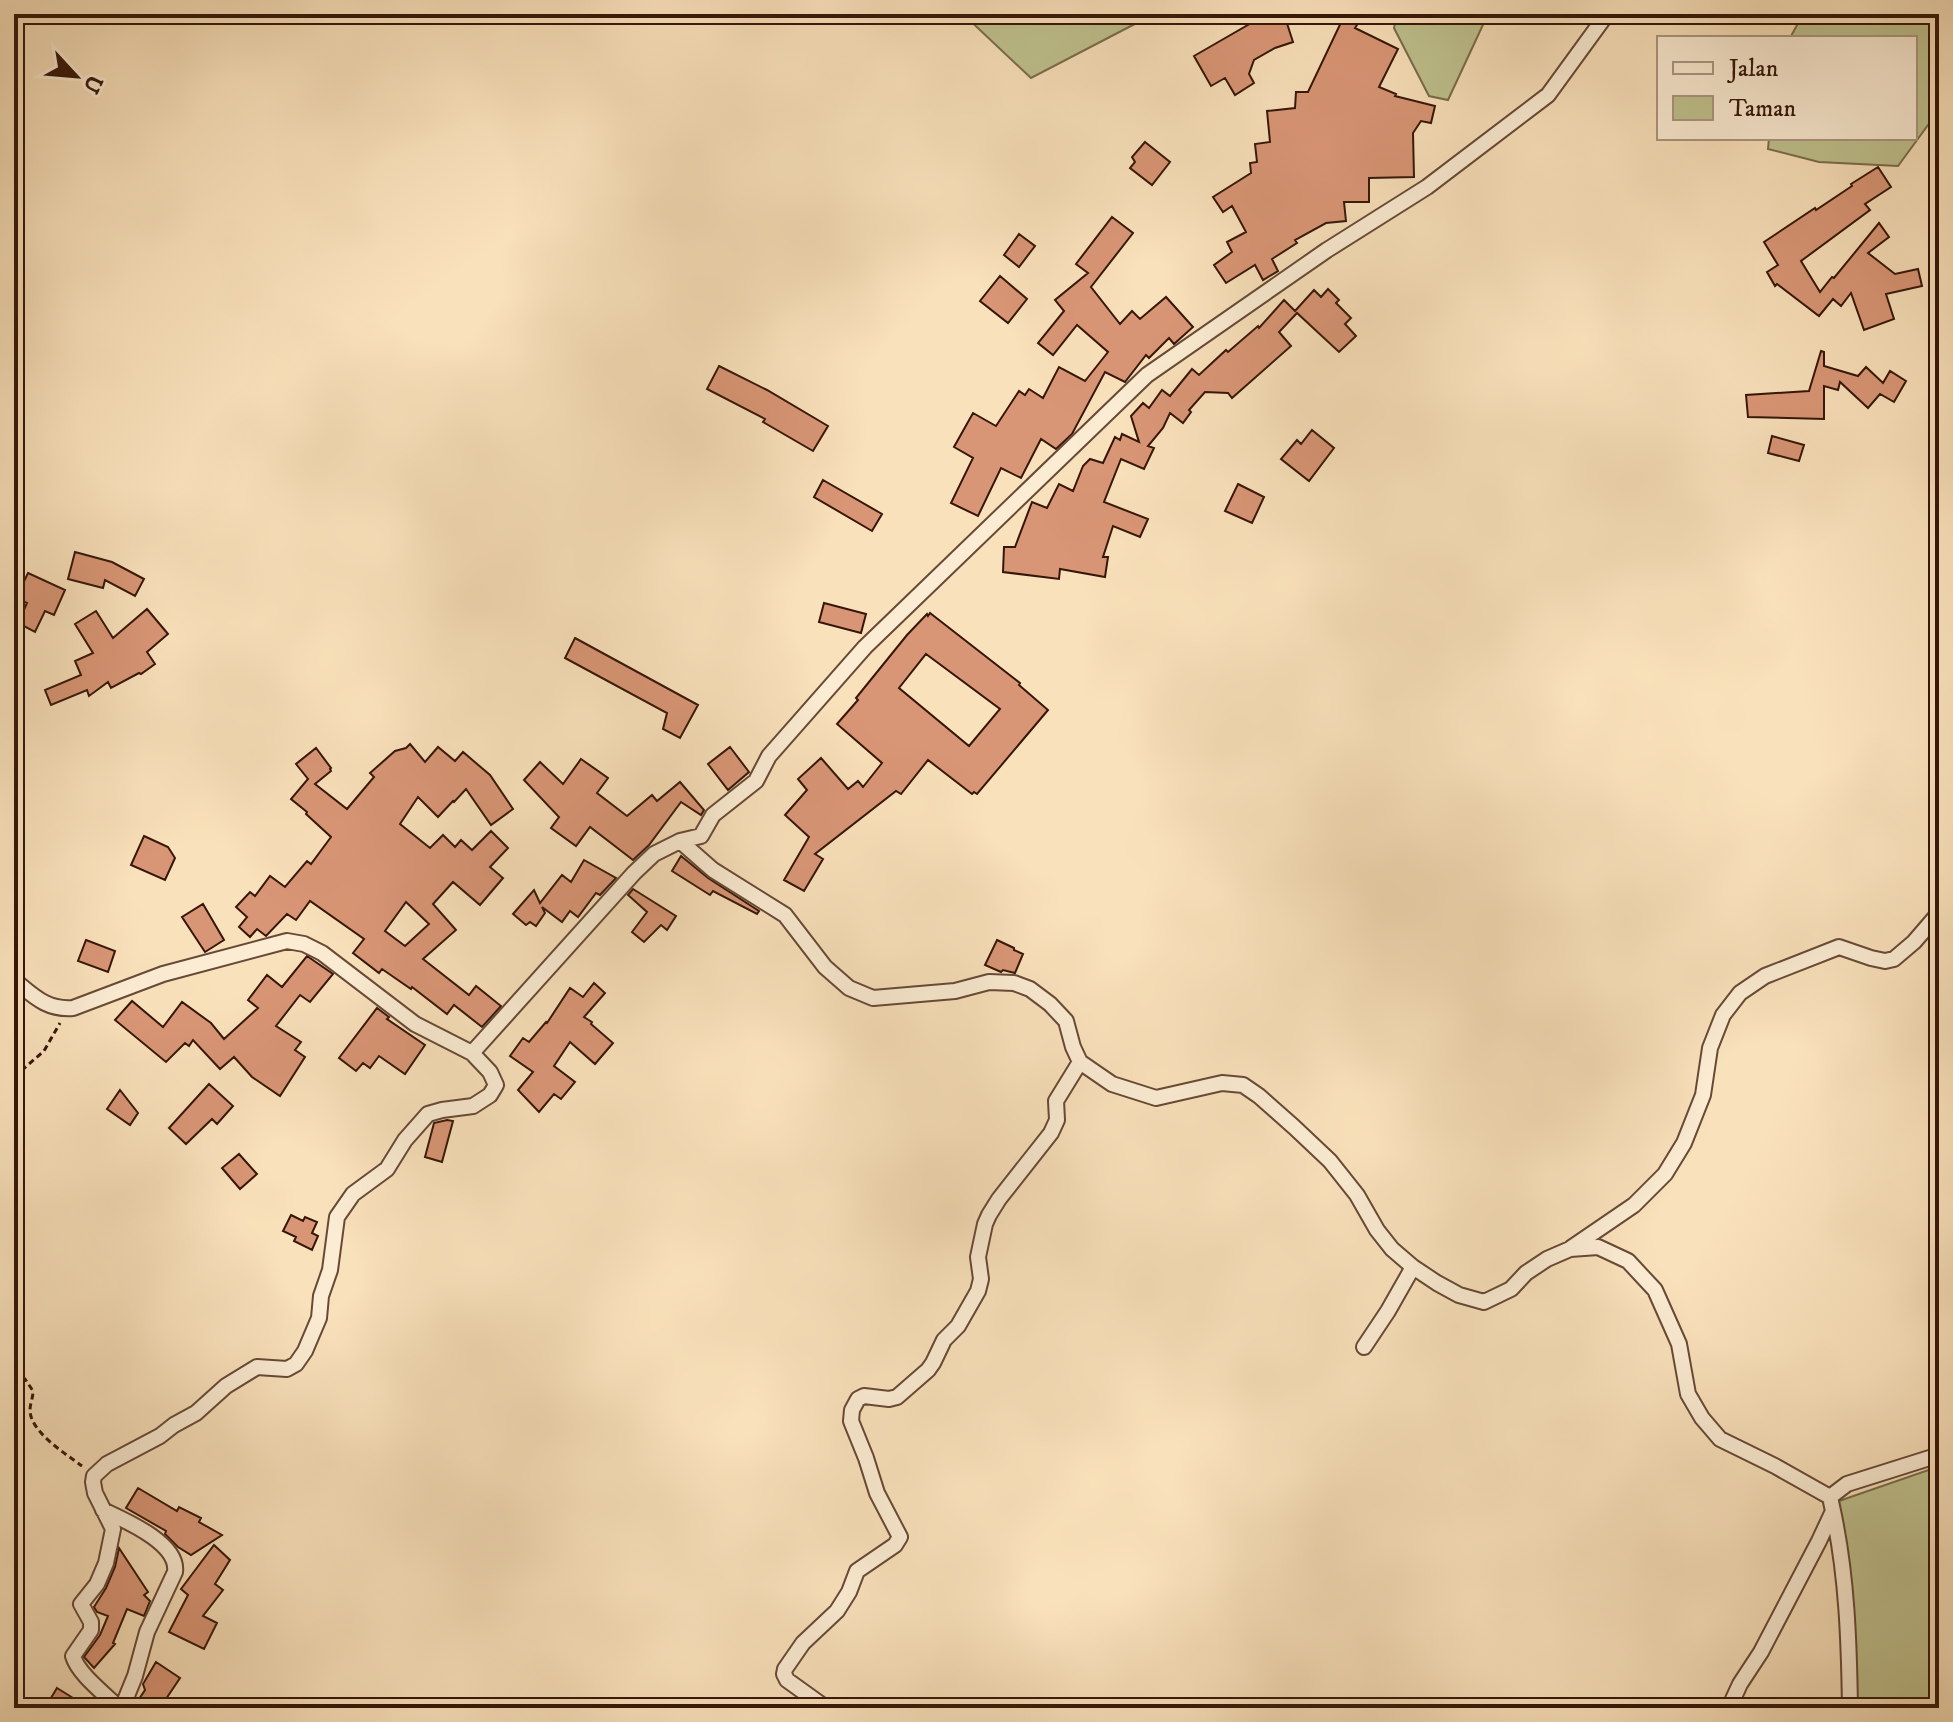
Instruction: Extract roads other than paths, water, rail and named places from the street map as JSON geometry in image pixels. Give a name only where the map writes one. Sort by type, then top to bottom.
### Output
[{"type":"street","points":[[472,1053],[634,873],[654,854],[680,841],[701,836],[713,815],[756,781],[769,756],[865,647],[1147,375],[1327,250],[1427,187],[1548,95],[1607,14]]},
{"type":"street","points":[[680,841],[713,870],[785,915],[825,967],[849,988],[873,998],[955,991],[989,982],[1014,983],[1030,989],[1050,1004],[1066,1021],[1080,1062],[1112,1084],[1156,1098],[1222,1083],[1243,1085],[1330,1161],[1357,1195],[1392,1249],[1413,1267],[1459,1295],[1484,1302],[1511,1289],[1526,1273],[1570,1249],[1634,1205],[1665,1174],[1684,1143],[1703,1095],[1710,1048],[1723,1015],[1740,993],[1765,976],[1839,947],[1871,958],[1894,959],[1939,913]]},
{"type":"street","points":[[14,980],[42,1001],[60,1009],[69,1008],[163,974],[287,941],[304,944],[322,953],[415,1024],[472,1053],[490,1072],[496,1085],[490,1095],[473,1106],[428,1114],[405,1140],[387,1169],[353,1194],[337,1217],[330,1270],[321,1296],[319,1318],[296,1364],[287,1369],[257,1367],[226,1386],[196,1413],[107,1464],[94,1476],[95,1493],[103,1510],[113,1529],[106,1563],[97,1584],[81,1604],[91,1622],[91,1630],[73,1656],[79,1669],[121,1708],[135,1676],[147,1632],[176,1566],[155,1539],[103,1510]]},
{"type":"street","points":[[826,1708],[787,1680],[785,1669],[803,1643],[832,1618],[849,1592],[857,1571],[895,1545],[900,1537],[877,1493],[851,1421],[852,1410],[858,1399],[864,1396],[889,1399],[900,1395],[928,1370],[944,1340],[964,1317],[980,1286],[978,1257],[989,1215],[1053,1130],[1057,1120],[1056,1101],[1080,1062]]},
{"type":"street","points":[[1570,1249],[1598,1247],[1628,1261],[1655,1290],[1679,1344],[1688,1394],[1702,1418],[1720,1439],[1775,1466],[1832,1504],[1844,1582],[1850,1708]]},
{"type":"street","points":[[1364,1347],[1413,1267]]},
{"type":"street","points":[[1729,1708],[1819,1541],[1832,1504],[1847,1484],[1939,1455]]},
{"type":"street","points":[[798,1708],[807,1695]]}]
